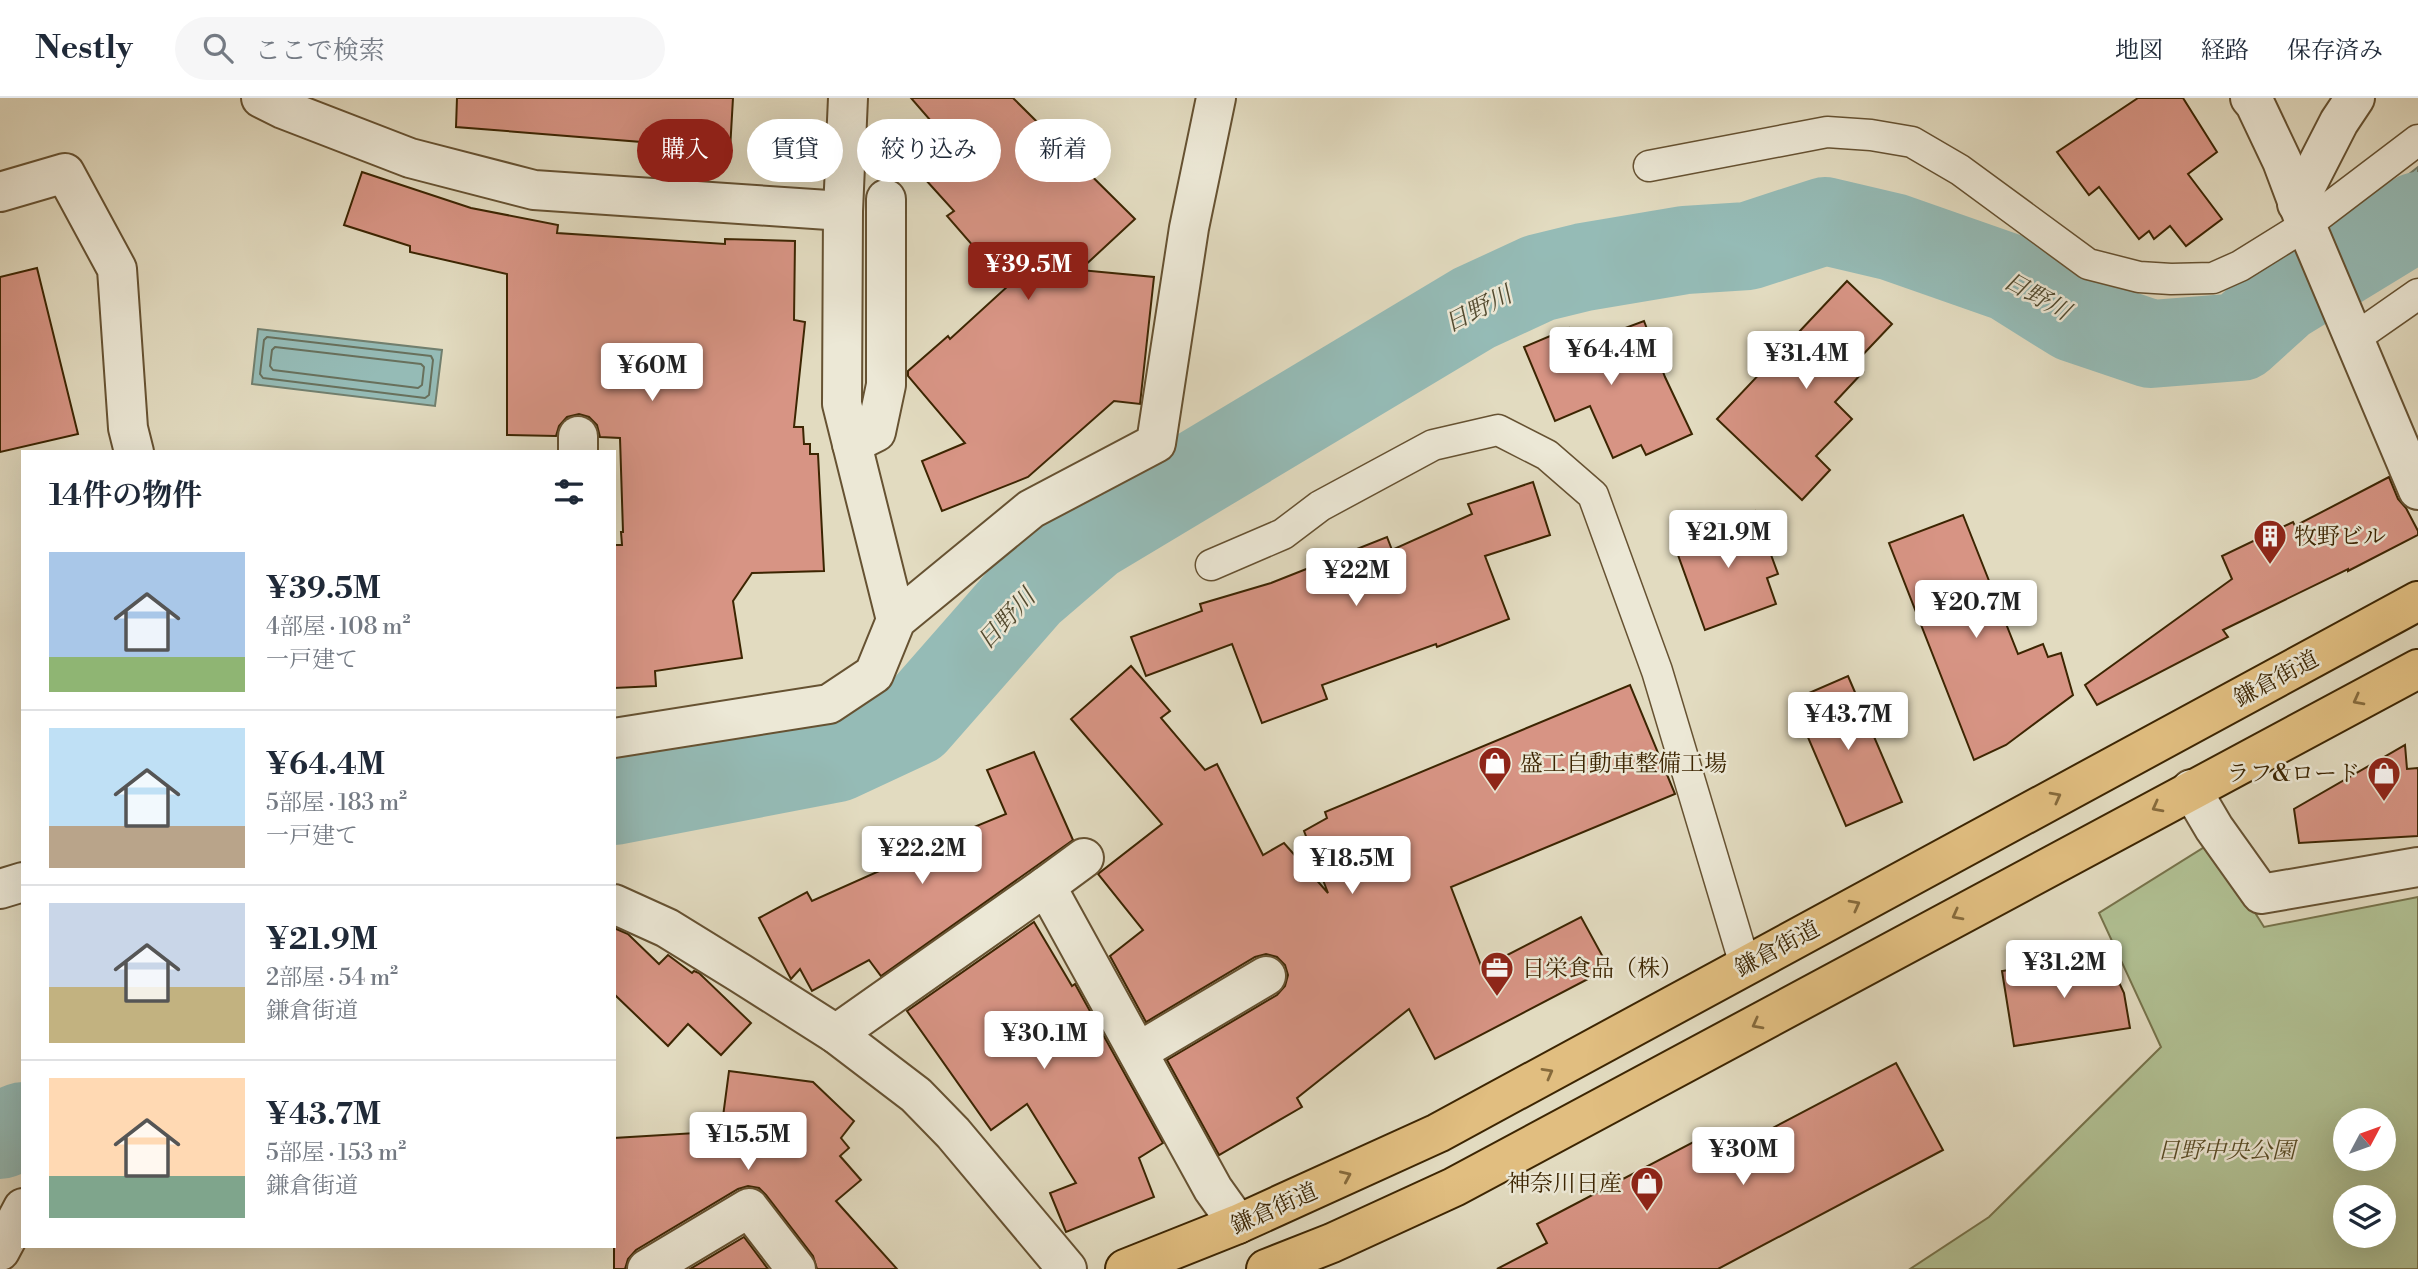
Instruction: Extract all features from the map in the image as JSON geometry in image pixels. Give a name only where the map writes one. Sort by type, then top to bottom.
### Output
[{"type":"main road","name":"鎌倉街道","points":[[1125,1269],[1238,1224],[1438,1133],[2418,601]]},
{"type":"main road","points":[[1266,1269],[1332,1243],[1454,1187],[2418,668]]},
{"type":"street","points":[[261,98],[410,158],[534,190],[843,211]]},
{"type":"street","points":[[848,98],[843,211],[842,404],[896,620]]},
{"type":"street","points":[[616,738],[829,704],[874,674],[896,620],[1031,509],[1156,443],[1189,228],[1216,98]]},
{"type":"street","points":[[2250,98],[2282,161],[2305,223],[2418,489]]},
{"type":"street","points":[[2305,223],[2339,122],[2354,98]]},
{"type":"street","points":[[0,192],[65,173],[117,269],[128,428],[134,450]]},
{"type":"street","points":[[852,444],[876,432],[886,385],[886,199]]},
{"type":"street","points":[[2191,789],[2214,828],[2262,894],[2418,867]]},
{"type":"street","points":[[836,1034],[1084,858]]},
{"type":"street","points":[[0,889],[21,883]]},
{"type":"street","points":[[1046,886],[1213,1189],[1238,1224]]},
{"type":"street","points":[[616,905],[667,928],[836,1034],[916,1094],[953,1133],[1067,1269]]},
{"type":"street","points":[[1138,1052],[1266,976]]},
{"type":"street","points":[[647,1269],[749,1208],[796,1269]]},
{"type":"street","points":[[0,1251],[21,1212]]},
{"type":"lane","points":[[1649,166],[1827,132],[1871,135],[1912,142],[1960,170],[2088,264],[2139,277],[2213,278],[2240,267],[2418,140]]},
{"type":"lane","points":[[2352,332],[2418,294]]},
{"type":"lane","points":[[1211,565],[1283,534],[1320,506],[1433,444],[1498,430],[1547,454],[1594,495],[1657,671],[1745,965]]},
{"type":"green space","name":"日野中央公園","points":[[2211,843],[2264,927],[2418,897],[2418,1269],[1910,1269],[1989,1217],[2161,1047],[2099,913]]},
{"type":"water","points":[[2418,167],[2418,248],[2361,282],[2337,231]]},
{"type":"water","points":[[258,329],[442,350],[435,406],[252,384]]},
{"type":"building","points":[[457,98],[733,98],[732,119],[637,119],[637,142],[456,127]]},
{"type":"building","points":[[911,98],[1013,98],[1034,119],[1015,119],[1015,182],[1098,182],[1135,219],[1080,270],[1154,277],[1140,404],[1114,401],[1028,477],[942,511],[922,461],[965,443],[908,376],[908,371],[948,336],[950,339],[1008,286],[947,216],[954,211],[928,182],[1001,182],[1001,119],[929,119]]},
{"type":"building","points":[[2138,98],[2183,98],[2217,152],[2188,174],[2222,219],[2186,246],[2170,226],[2154,239],[2149,231],[2139,239],[2099,187],[2089,195],[2057,152]]},
{"type":"building","points":[[362,172],[471,208],[558,225],[557,233],[725,244],[725,239],[795,241],[794,320],[805,322],[794,427],[803,427],[804,444],[810,444],[810,454],[818,454],[824,571],[752,573],[733,601],[742,658],[655,671],[656,686],[616,688],[616,545],[622,545],[623,532],[620,438],[600,437],[597,425],[589,417],[579,414],[567,417],[559,426],[556,436],[507,435],[507,274],[410,252],[410,246],[344,225]]},
{"type":"building","points":[[37,268],[78,434],[0,452],[0,277]]},
{"type":"building","points":[[1847,281],[1892,324],[1854,364],[1863,372],[1835,402],[1852,419],[1816,456],[1830,470],[1802,500],[1717,419]]},
{"type":"building","points":[[1644,321],[1665,377],[1692,434],[1646,455],[1641,445],[1613,458],[1590,406],[1555,421],[1524,347],[1569,328],[1577,346]]},
{"type":"building","points":[[2389,477],[2418,535],[2223,630],[2228,637],[2097,705],[2085,685],[2232,579],[2222,556],[2293,522],[2295,526]]},
{"type":"building","points":[[1533,482],[1550,535],[1485,556],[1509,619],[1437,647],[1436,644],[1322,685],[1327,699],[1262,723],[1232,644],[1146,676],[1131,637],[1202,611],[1200,604],[1271,583],[1387,537],[1392,550],[1472,514],[1468,504]]},
{"type":"building","points":[[1755,511],[1778,574],[1767,578],[1776,604],[1705,630],[1673,541]]},
{"type":"building","points":[[1963,515],[2018,654],[2043,644],[2048,657],[2061,653],[2073,695],[2006,745],[1974,760],[1889,543]]},
{"type":"building","points":[[1131,666],[1170,711],[1161,718],[1205,770],[1217,764],[1263,855],[1284,843],[1328,893],[1304,831],[1327,818],[1325,812],[1630,685],[1675,794],[1451,887],[1482,968],[1581,917],[1609,968],[1435,1059],[1409,1009],[1297,1098],[1302,1107],[1219,1155],[1167,1060],[1277,995],[1285,986],[1288,975],[1285,965],[1277,957],[1266,954],[1255,957],[1146,1022],[1110,956],[1143,930],[1098,874],[1162,824],[1071,719]]},
{"type":"building","points":[[1848,676],[1902,802],[1846,826],[1798,714],[1808,710],[1802,696]]},
{"type":"building","points":[[2405,745],[2407,769],[2418,768],[2418,836],[2299,843],[2294,809]]},
{"type":"building","points":[[1034,752],[1073,840],[881,976],[869,960],[812,991],[800,969],[791,979],[759,918],[807,892],[812,901],[931,848],[930,845],[1006,814],[987,770]]},
{"type":"building","points":[[1034,922],[1072,986],[1075,984],[1163,1143],[1139,1158],[1154,1197],[1066,1232],[1050,1193],[1076,1183],[1027,1104],[991,1130],[907,1011]]},
{"type":"building","points":[[616,929],[628,934],[659,964],[668,955],[692,973],[699,973],[751,1023],[721,1055],[688,1024],[668,1046],[616,996]]},
{"type":"building","points":[[2106,955],[2124,993],[2130,1028],[2014,1046],[2002,971]]},
{"type":"building","points":[[1896,1063],[1943,1150],[1718,1269],[1497,1269],[1547,1243],[1537,1224],[1701,1138],[1712,1160]]},
{"type":"building","points":[[729,1071],[813,1082],[854,1121],[841,1138],[849,1148],[840,1156],[861,1180],[836,1201],[897,1269],[817,1269],[813,1256],[766,1195],[759,1188],[748,1186],[738,1189],[636,1250],[628,1259],[625,1269],[614,1269],[616,1138],[730,1131],[722,1124]]},
{"type":"building","points":[[744,1237],[768,1269],[690,1269]]},
{"type":"waterway","name":"日野川","points":[[616,801],[837,758],[914,722],[1028,592],[1092,537],[1474,308],[1539,278],[1584,267],[1685,250],[1748,246],[1825,221],[1893,237],[2010,278],[2074,318],[2151,344],[2240,337],[2282,299],[2418,216]]},
{"type":"waterway","name":"日野川","points":[[0,1135],[21,1127]]},
{"type":"place","name":"牧野ビル","points":[[2270,566]]},
{"type":"place","name":"盛工自動車整備工場","points":[[1495,793]]},
{"type":"place","name":"ラフ&ロード","points":[[2384,803]]},
{"type":"place","name":"日栄食品（株）","points":[[1497,998]]},
{"type":"place","name":"神奈川日産","points":[[1647,1213]]}]
